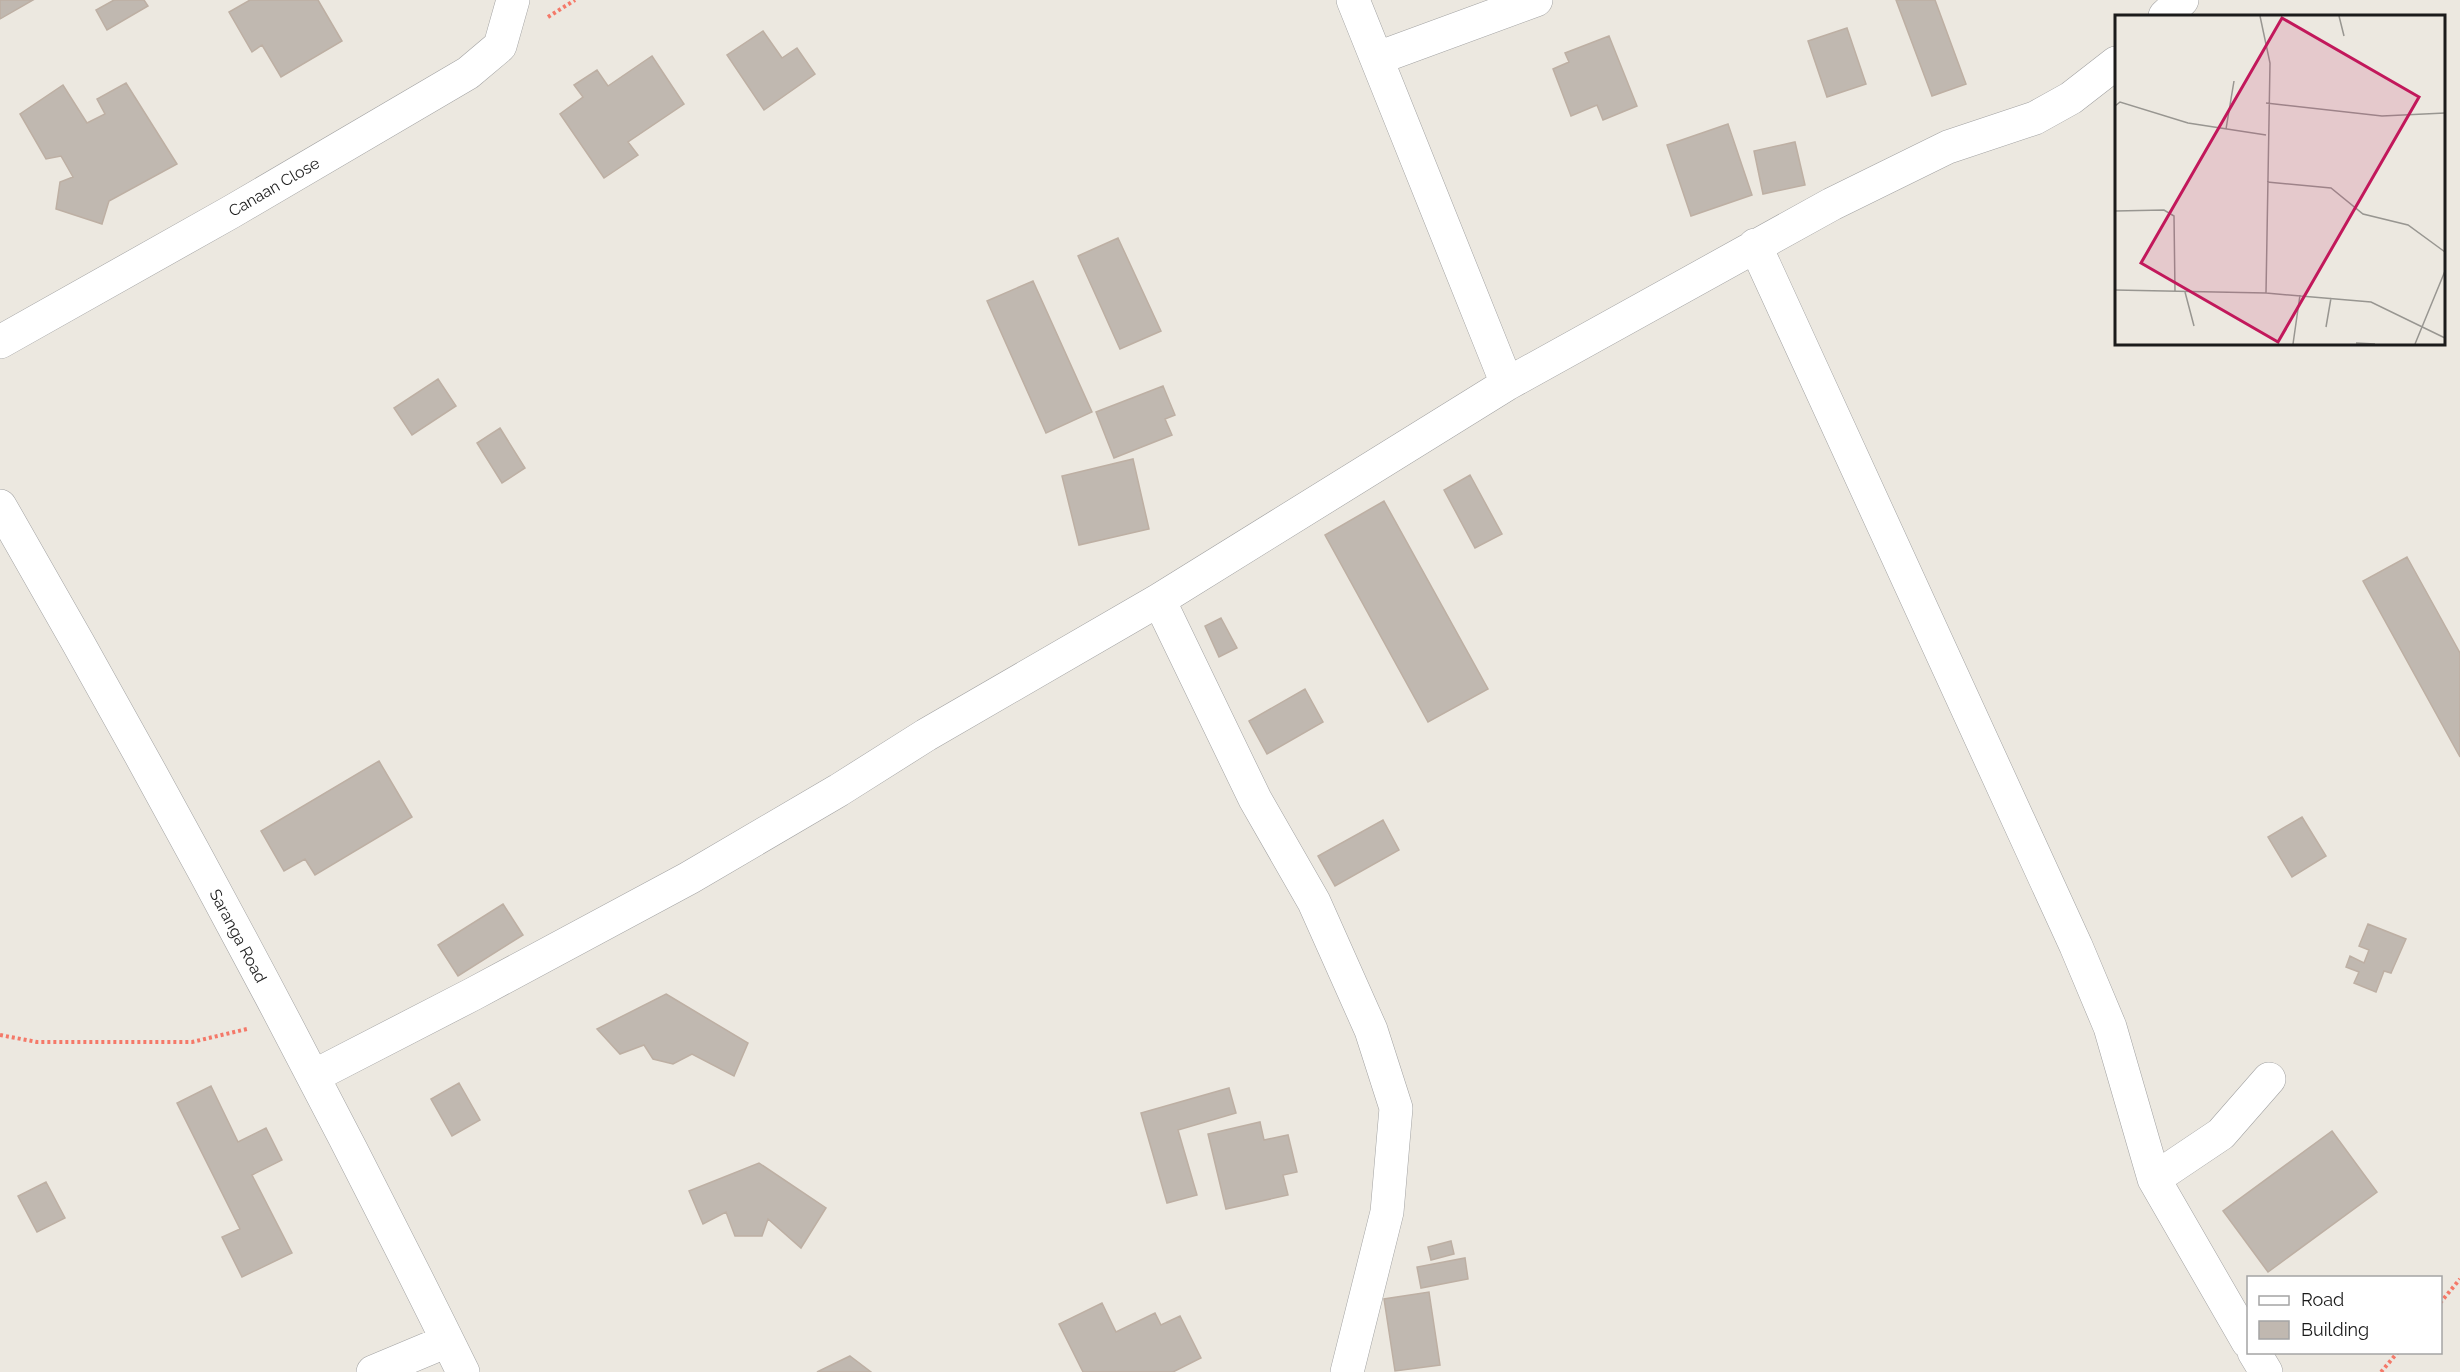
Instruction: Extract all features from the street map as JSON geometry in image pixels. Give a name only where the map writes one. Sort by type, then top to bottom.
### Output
[{"type":"street","name":"Canaan Close","points":[[0,342],[231,212],[468,73],[500,46],[513,0]]},
{"type":"street","points":[[1353,0],[1508,384]]},
{"type":"street","points":[[1377,58],[1536,0]]},
{"type":"street","points":[[2165,15],[2182,0]]},
{"type":"street","points":[[314,1076],[689,878],[839,790],[926,735],[1159,600],[1508,384],[1755,245],[1948,147],[2035,118],[2071,98],[2115,64]]},
{"type":"street","points":[[1755,245],[2076,946],[2110,1028],[2154,1179],[2247,1340]]},
{"type":"street","name":"Saranga Road","points":[[0,507],[93,667],[314,1076],[463,1372]]},
{"type":"street","points":[[1159,600],[1255,799],[1314,902],[1371,1030],[1396,1108],[1387,1212],[1347,1372]]},
{"type":"street","points":[[2154,1179],[2221,1134],[2269,1079]]},
{"type":"street","points":[[373,1372],[447,1341]]},
{"type":"street","points":[[2255,1354],[2266,1372]]},
{"type":"path","points":[[0,1035],[37,1042],[192,1042],[244,1031],[278,1010]]},
{"type":"path","points":[[2442,1301],[2460,1279]]},
{"type":"path","points":[[2381,1372],[2397,1354]]},
{"type":"building","points":[[0,0],[33,0],[0,19]]},
{"type":"building","points":[[114,0],[144,0],[148,6],[107,30],[96,10]]},
{"type":"building","points":[[250,0],[318,0],[342,41],[281,77],[262,45],[252,52],[229,12]]},
{"type":"building","points":[[1896,0],[1935,0],[1966,84],[1932,96]]},
{"type":"building","points":[[1847,28],[1866,84],[1827,97],[1808,41]]},
{"type":"building","points":[[763,31],[782,58],[797,48],[815,74],[764,110],[727,55]]},
{"type":"building","points":[[1609,36],[1637,106],[1603,120],[1597,105],[1571,116],[1553,69],[1569,62],[1565,53]]},
{"type":"building","points":[[652,56],[684,104],[628,142],[638,155],[604,178],[560,114],[583,97],[574,85],[597,70],[608,86]]},
{"type":"building","points":[[126,83],[177,164],[109,201],[102,224],[56,209],[60,182],[73,177],[61,156],[46,159],[20,114],[63,85],[87,123],[105,114],[97,99]]},
{"type":"building","points":[[1728,124],[1752,195],[1691,216],[1667,145]]},
{"type":"building","points":[[1795,142],[1805,185],[1763,194],[1754,151]]},
{"type":"building","points":[[1118,238],[1161,331],[1120,349],[1078,256]]},
{"type":"building","points":[[1033,281],[1092,412],[1046,433],[987,301]]},
{"type":"building","points":[[438,379],[456,406],[412,435],[394,408]]},
{"type":"building","points":[[1163,386],[1175,415],[1165,419],[1172,435],[1114,458],[1096,412]]},
{"type":"building","points":[[500,428],[525,468],[502,483],[477,443]]},
{"type":"building","points":[[1133,459],[1149,529],[1079,545],[1062,476]]},
{"type":"building","points":[[1470,475],[1502,534],[1475,548],[1444,490]]},
{"type":"building","points":[[1384,501],[1488,689],[1428,722],[1325,535]]},
{"type":"building","points":[[2407,557],[2460,653],[2460,757],[2363,581]]},
{"type":"building","points":[[1221,618],[1237,648],[1219,657],[1205,626]]},
{"type":"building","points":[[1305,689],[1323,722],[1267,754],[1249,721]]},
{"type":"building","points":[[379,761],[412,817],[315,875],[305,859],[284,871],[261,831]]},
{"type":"building","points":[[2302,817],[2326,856],[2292,877],[2268,837]]},
{"type":"building","points":[[1383,820],[1399,850],[1335,886],[1318,856]]},
{"type":"building","points":[[503,904],[523,935],[458,976],[438,945]]},
{"type":"building","points":[[2368,924],[2406,939],[2391,973],[2384,971],[2376,992],[2354,983],[2359,972],[2346,967],[2350,956],[2364,963],[2369,950],[2359,946]]},
{"type":"building","points":[[666,994],[748,1043],[734,1076],[692,1054],[673,1064],[653,1059],[644,1045],[620,1054],[597,1029]]},
{"type":"building","points":[[459,1083],[480,1120],[452,1136],[431,1099]]},
{"type":"building","points":[[211,1086],[238,1142],[266,1128],[282,1160],[252,1175],[292,1253],[242,1277],[222,1237],[240,1229],[177,1103]]},
{"type":"building","points":[[1229,1088],[1236,1113],[1178,1130],[1197,1195],[1167,1203],[1141,1113]]},
{"type":"building","points":[[1260,1122],[1264,1140],[1288,1135],[1297,1172],[1283,1175],[1288,1195],[1226,1209],[1208,1134]]},
{"type":"building","points":[[2332,1131],[2377,1192],[2268,1272],[2223,1211]]},
{"type":"building","points":[[759,1163],[826,1208],[801,1248],[768,1219],[762,1236],[735,1236],[726,1212],[703,1224],[689,1191]]},
{"type":"building","points":[[46,1182],[65,1218],[37,1232],[18,1196]]},
{"type":"building","points":[[1451,1241],[1454,1254],[1431,1260],[1428,1247]]},
{"type":"building","points":[[1465,1258],[1468,1279],[1421,1288],[1417,1267]]},
{"type":"building","points":[[1429,1292],[1440,1365],[1395,1371],[1384,1299]]},
{"type":"building","points":[[1102,1303],[1116,1332],[1155,1313],[1161,1325],[1180,1316],[1201,1358],[1173,1372],[1083,1372],[1059,1324]]},
{"type":"building","points":[[850,1356],[871,1372],[817,1372]]}]
